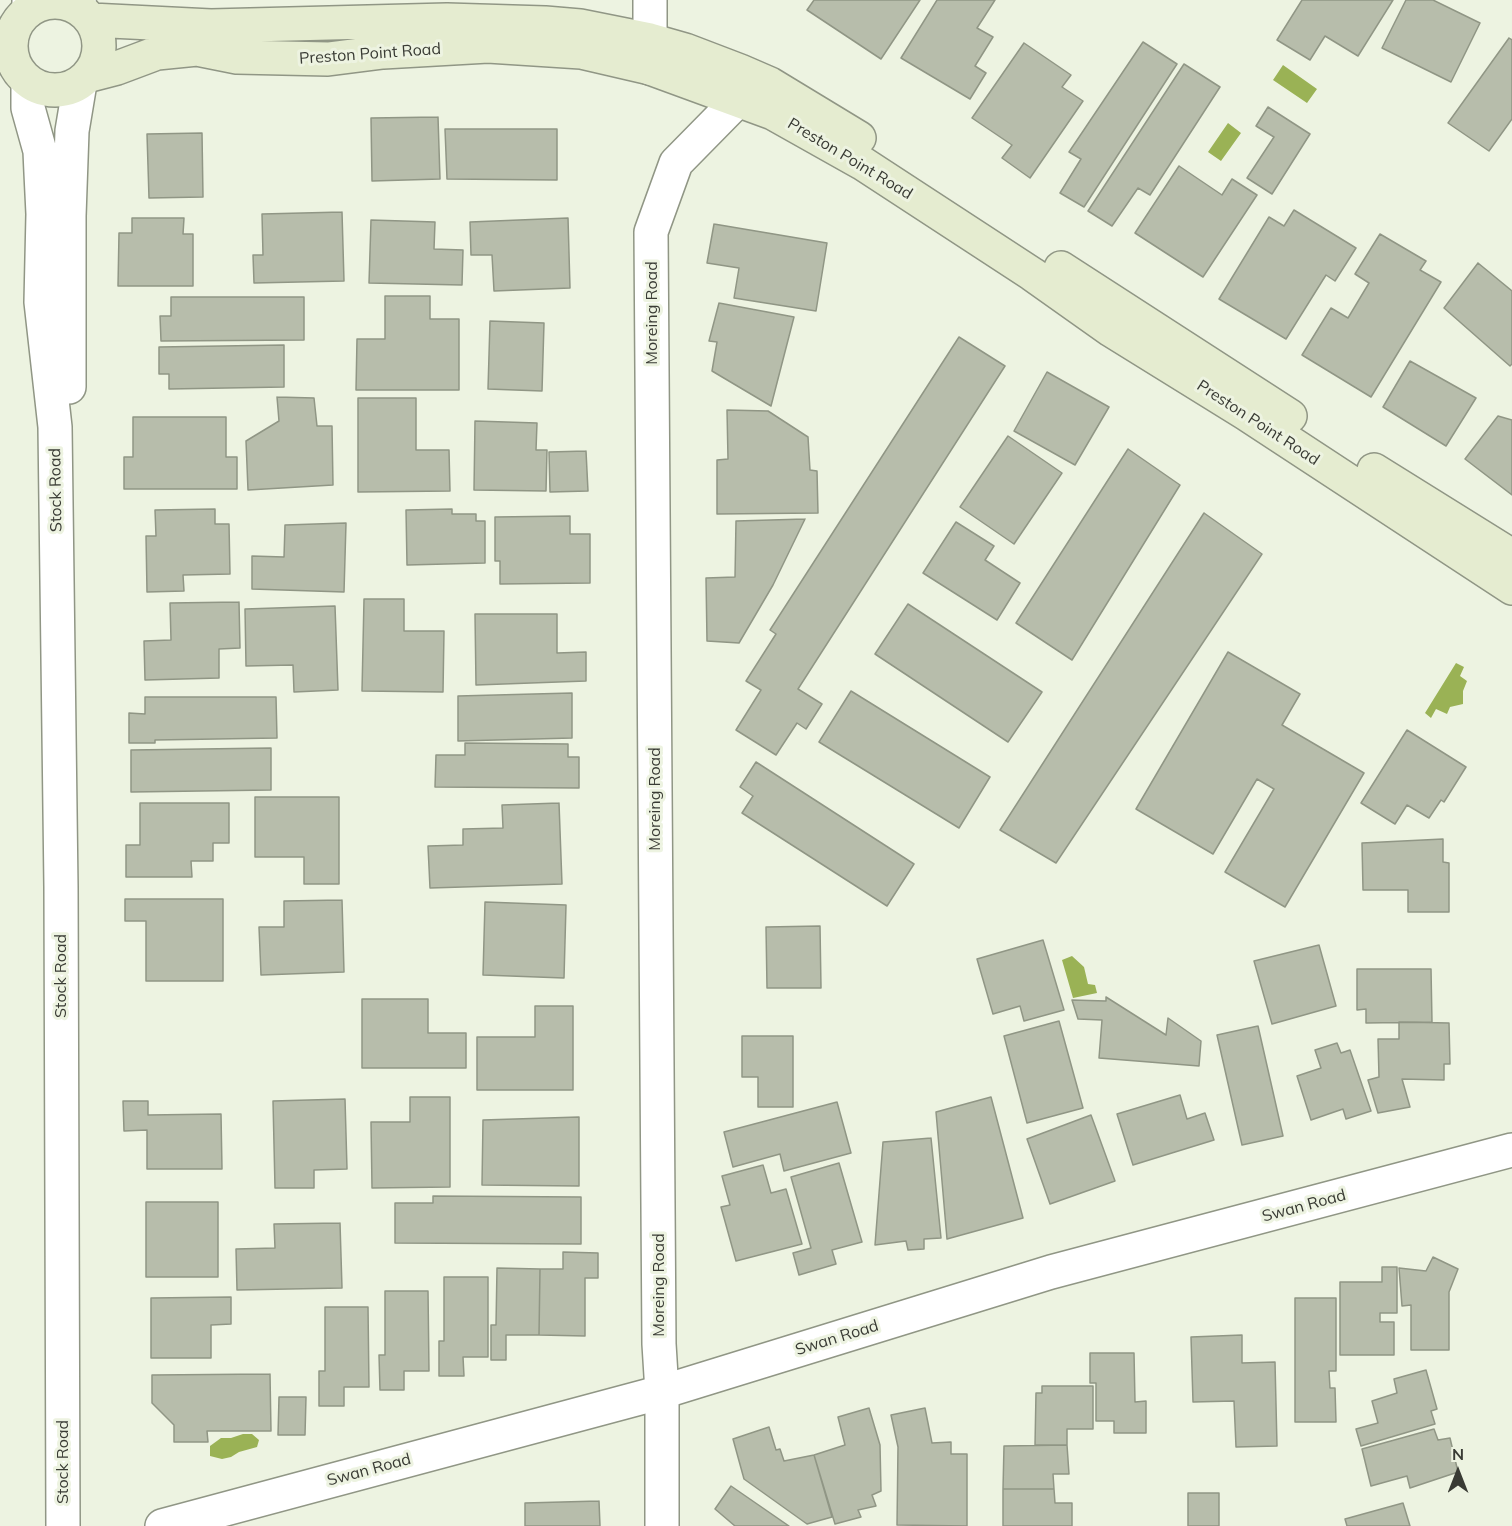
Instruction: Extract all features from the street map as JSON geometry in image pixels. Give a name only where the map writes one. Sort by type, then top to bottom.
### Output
[{"type":"main road","name":"Stock Road","points":[[16,78],[11,53],[19,13],[52,2],[66,3],[83,10],[98,33],[100,47],[97,62],[85,79]]},
{"type":"main road","name":"Preston Point Road","points":[[83,10],[211,26],[447,20],[544,23],[580,26],[651,54],[737,101],[773,113],[862,163],[1032,274],[1111,330],[1245,413],[1512,588]]},
{"type":"main road","name":"Preston Point Road","points":[[85,79],[157,53],[197,49],[237,57],[328,59],[383,52],[488,46],[651,54],[685,51],[770,84],[804,103],[1204,359],[1399,487],[1512,556]]},
{"type":"main road","points":[[16,78],[47,90],[57,91],[69,88],[85,79]]},
{"type":"street","points":[[651,0],[651,54]]},
{"type":"street","name":"Stock Road","points":[[16,78],[28,108],[40,151],[43,214],[40,302],[55,427],[61,886],[63,1526]]},
{"type":"street","name":"Stock Road","points":[[55,427],[69,399],[69,216],[72,131],[85,79]]},
{"type":"street","name":"Moreing Road","points":[[662,1526],[651,232],[676,163],[737,101]]},
{"type":"street","name":"Swan Road","points":[[162,1526],[662,1392],[1051,1272],[1512,1150]]},
{"type":"shaded area","points":[[1283,65],[1317,89],[1307,103],[1273,80]]},
{"type":"shaded area","points":[[1228,123],[1241,133],[1221,161],[1208,152]]},
{"type":"shaded area","points":[[1456,663],[1464,667],[1460,676],[1467,681],[1463,691],[1463,704],[1450,707],[1447,714],[1436,709],[1431,718],[1425,713]]},
{"type":"shaded area","points":[[1072,956],[1084,967],[1088,984],[1095,985],[1097,993],[1073,998],[1062,960]]},
{"type":"shaded area","points":[[252,1434],[259,1440],[257,1447],[222,1459],[210,1456],[210,1446],[221,1438]]},
{"type":"building","points":[[814,0],[920,0],[881,59],[807,10]]},
{"type":"building","points":[[937,0],[995,0],[977,28],[993,37],[975,66],[986,73],[970,99],[901,58]]},
{"type":"building","points":[[1302,0],[1393,0],[1358,56],[1325,36],[1310,60],[1277,40]]},
{"type":"building","points":[[1406,0],[1433,0],[1480,23],[1451,82],[1382,48]]},
{"type":"building","points":[[1509,38],[1512,40],[1512,119],[1489,151],[1448,123]]},
{"type":"building","points":[[1143,42],[1177,64],[1084,207],[1060,193],[1081,159],[1069,152]]},
{"type":"building","points":[[1024,43],[1071,75],[1062,87],[1083,101],[1030,178],[1002,158],[1012,145],[972,118]]},
{"type":"building","points":[[1184,64],[1220,87],[1150,195],[1138,188],[1112,226],[1088,211]]},
{"type":"building","points":[[1268,107],[1310,134],[1272,194],[1247,178],[1274,137],[1256,126]]},
{"type":"building","points":[[438,117],[440,179],[372,181],[371,118]]},
{"type":"building","points":[[445,129],[557,129],[557,180],[447,179]]},
{"type":"building","points":[[202,133],[203,197],[149,198],[147,134]]},
{"type":"building","points":[[1179,166],[1222,195],[1232,179],[1257,195],[1203,277],[1135,233]]},
{"type":"building","points":[[1294,210],[1356,248],[1335,281],[1326,275],[1286,339],[1219,299],[1269,217],[1284,226]]},
{"type":"building","points":[[342,212],[344,281],[254,283],[253,255],[263,255],[262,214]]},
{"type":"building","points":[[132,218],[184,218],[183,234],[193,234],[193,286],[118,286],[119,233],[132,233]]},
{"type":"building","points":[[568,218],[570,288],[494,291],[492,255],[471,255],[470,222]]},
{"type":"building","points":[[371,220],[435,222],[434,249],[463,250],[462,285],[369,283]]},
{"type":"building","points":[[714,224],[827,243],[816,311],[734,298],[739,268],[707,263]]},
{"type":"building","points":[[1380,234],[1426,261],[1420,270],[1441,282],[1371,397],[1302,355],[1331,308],[1348,318],[1369,283],[1355,274]]},
{"type":"building","points":[[1478,263],[1512,291],[1512,364],[1510,366],[1444,308]]},
{"type":"building","points":[[385,296],[430,296],[430,319],[459,319],[459,390],[356,390],[357,339],[385,339]]},
{"type":"building","points":[[171,297],[304,297],[304,340],[161,341],[160,316],[171,316]]},
{"type":"building","points":[[719,303],[794,317],[771,406],[712,371],[717,342],[709,341]]},
{"type":"building","points":[[490,321],[544,323],[542,391],[488,389]]},
{"type":"building","points":[[959,337],[1005,366],[798,689],[822,704],[806,729],[797,723],[776,755],[736,730],[761,690],[746,681],[776,634],[770,630]]},
{"type":"building","points":[[284,345],[284,387],[169,389],[169,374],[159,374],[159,347]]},
{"type":"building","points":[[1410,361],[1476,398],[1446,446],[1383,407]]},
{"type":"building","points":[[1047,372],[1109,407],[1075,465],[1014,431]]},
{"type":"building","points":[[277,397],[314,398],[317,426],[332,426],[333,485],[248,490],[246,441],[279,421]]},
{"type":"building","points":[[358,398],[416,398],[416,450],[449,450],[450,491],[358,492]]},
{"type":"building","points":[[727,410],[768,411],[808,437],[810,470],[817,471],[818,513],[717,514],[717,460],[728,459]]},
{"type":"building","points":[[1498,416],[1512,420],[1512,495],[1465,459]]},
{"type":"building","points":[[133,417],[226,417],[226,457],[237,457],[237,489],[124,489],[124,457],[133,457]]},
{"type":"building","points":[[475,421],[537,423],[536,450],[547,450],[546,491],[474,490]]},
{"type":"building","points":[[1008,436],[1062,473],[1014,544],[960,507]]},
{"type":"building","points":[[1128,449],[1180,485],[1072,660],[1016,623]]},
{"type":"building","points":[[586,451],[588,491],[550,492],[549,452]]},
{"type":"building","points":[[215,509],[215,524],[229,524],[230,574],[183,575],[184,591],[147,592],[146,536],[156,536],[155,510]]},
{"type":"building","points":[[452,509],[452,514],[476,514],[476,521],[485,521],[485,563],[407,565],[406,510]]},
{"type":"building","points":[[1204,513],[1262,554],[1056,863],[1000,830]]},
{"type":"building","points":[[570,516],[570,534],[590,534],[590,583],[500,584],[500,561],[495,561],[495,517]]},
{"type":"building","points":[[805,519],[773,585],[739,643],[707,641],[706,578],[735,577],[736,521]]},
{"type":"building","points":[[956,522],[994,546],[985,560],[1020,583],[997,620],[923,573]]},
{"type":"building","points":[[346,523],[344,592],[252,589],[252,556],[284,557],[285,525]]},
{"type":"building","points":[[364,599],[404,599],[404,631],[444,631],[443,692],[362,691]]},
{"type":"building","points":[[239,602],[240,648],[219,649],[219,678],[145,680],[144,641],[171,640],[170,603]]},
{"type":"building","points":[[908,604],[1042,692],[1008,742],[875,654]]},
{"type":"building","points":[[335,606],[338,690],[294,692],[293,665],[246,666],[245,609]]},
{"type":"building","points":[[475,614],[557,614],[557,653],[586,652],[586,681],[476,685]]},
{"type":"building","points":[[1228,652],[1300,694],[1282,725],[1364,773],[1285,907],[1225,872],[1274,789],[1257,779],[1213,854],[1136,809]]},
{"type":"building","points":[[851,691],[990,777],[959,828],[819,742]]},
{"type":"building","points":[[572,693],[572,738],[458,741],[458,696]]},
{"type":"building","points":[[145,697],[276,697],[277,738],[155,740],[155,743],[129,743],[129,713],[145,714]]},
{"type":"building","points":[[1407,730],[1466,767],[1444,802],[1441,800],[1429,818],[1407,805],[1395,824],[1361,803]]},
{"type":"building","points":[[465,743],[568,744],[568,757],[579,757],[579,788],[435,787],[436,755],[465,755]]},
{"type":"building","points":[[271,748],[271,790],[131,792],[131,750]]},
{"type":"building","points":[[756,762],[914,864],[887,906],[742,813],[753,796],[740,787]]},
{"type":"building","points":[[255,797],[339,797],[339,884],[304,884],[304,857],[255,857]]},
{"type":"building","points":[[140,803],[229,803],[229,843],[213,843],[213,861],[191,861],[192,877],[126,877],[126,845],[140,845]]},
{"type":"building","points":[[559,803],[562,884],[430,888],[428,846],[463,845],[463,829],[503,828],[502,805]]},
{"type":"building","points":[[1443,839],[1443,862],[1449,863],[1449,912],[1408,912],[1408,890],[1363,890],[1362,843]]},
{"type":"building","points":[[125,899],[223,899],[223,981],[146,981],[146,921],[125,921]]},
{"type":"building","points":[[342,900],[344,972],[261,975],[259,927],[284,927],[284,901]]},
{"type":"building","points":[[485,902],[566,905],[564,978],[483,975]]},
{"type":"building","points":[[820,926],[821,988],[767,988],[766,927]]},
{"type":"building","points":[[1043,940],[1064,1010],[1024,1021],[1020,1006],[993,1014],[977,959]]},
{"type":"building","points":[[1319,945],[1336,1006],[1272,1024],[1254,961]]},
{"type":"building","points":[[1357,969],[1431,969],[1432,1022],[1366,1023],[1366,1009],[1357,1010]]},
{"type":"building","points":[[1106,997],[1166,1035],[1168,1018],[1201,1041],[1199,1066],[1099,1058],[1102,1020],[1078,1019],[1072,1000],[1106,1001]]},
{"type":"building","points":[[362,999],[428,999],[428,1033],[466,1033],[466,1068],[362,1068]]},
{"type":"building","points":[[535,1006],[573,1006],[573,1090],[477,1090],[477,1037],[535,1037]]},
{"type":"building","points":[[1059,1021],[1083,1108],[1027,1123],[1004,1036]]},
{"type":"building","points":[[1399,1022],[1449,1023],[1450,1064],[1444,1064],[1444,1080],[1402,1079],[1410,1107],[1378,1113],[1368,1080],[1379,1077],[1378,1039],[1399,1039]]},
{"type":"building","points":[[1258,1026],[1283,1136],[1242,1145],[1217,1035]]},
{"type":"building","points":[[742,1036],[793,1036],[793,1107],[758,1107],[758,1077],[742,1077]]},
{"type":"building","points":[[1337,1043],[1341,1053],[1350,1050],[1371,1111],[1346,1119],[1343,1109],[1311,1120],[1297,1076],[1321,1068],[1315,1050]]},
{"type":"building","points":[[1180,1095],[1187,1119],[1205,1113],[1214,1140],[1133,1165],[1117,1114]]},
{"type":"building","points":[[410,1097],[450,1097],[450,1187],[372,1188],[371,1122],[410,1122]]},
{"type":"building","points":[[991,1097],[1023,1218],[947,1239],[936,1112]]},
{"type":"building","points":[[345,1099],[347,1169],[314,1170],[314,1188],[275,1188],[273,1101]]},
{"type":"building","points":[[123,1101],[148,1101],[148,1115],[221,1114],[222,1169],[147,1169],[147,1130],[124,1131]]},
{"type":"building","points":[[837,1102],[851,1153],[784,1171],[780,1154],[733,1167],[724,1132]]},
{"type":"building","points":[[1091,1115],[1115,1181],[1050,1204],[1027,1139]]},
{"type":"building","points":[[579,1117],[579,1186],[482,1185],[483,1120]]},
{"type":"building","points":[[931,1138],[941,1238],[924,1239],[924,1249],[908,1250],[906,1241],[875,1245],[883,1142]]},
{"type":"building","points":[[839,1163],[862,1242],[832,1250],[836,1264],[799,1275],[793,1253],[811,1248],[791,1177]]},
{"type":"building","points":[[763,1165],[771,1193],[786,1189],[802,1244],[736,1261],[721,1207],[730,1205],[722,1176]]},
{"type":"building","points":[[433,1196],[581,1197],[581,1244],[395,1243],[395,1203],[433,1203]]},
{"type":"building","points":[[146,1202],[218,1202],[218,1277],[146,1277]]},
{"type":"building","points":[[340,1223],[342,1288],[237,1290],[236,1249],[275,1248],[274,1224]]},
{"type":"building","points":[[563,1252],[598,1253],[598,1278],[585,1278],[585,1336],[539,1335],[540,1269],[563,1269]]},
{"type":"building","points":[[1433,1257],[1458,1269],[1449,1292],[1449,1350],[1411,1350],[1411,1305],[1402,1306],[1399,1268],[1426,1271]]},
{"type":"building","points":[[1382,1267],[1397,1267],[1397,1313],[1380,1313],[1380,1322],[1394,1322],[1394,1355],[1340,1355],[1340,1282],[1382,1282]]},
{"type":"building","points":[[497,1268],[540,1269],[539,1335],[506,1335],[506,1360],[491,1360],[491,1325],[496,1325]]},
{"type":"building","points":[[444,1277],[488,1277],[488,1357],[463,1357],[464,1376],[439,1376],[439,1341],[444,1341]]},
{"type":"building","points":[[385,1291],[428,1291],[429,1371],[404,1371],[404,1390],[380,1390],[379,1355],[385,1355]]},
{"type":"building","points":[[231,1297],[231,1324],[211,1325],[211,1358],[151,1358],[151,1298]]},
{"type":"building","points":[[1295,1298],[1336,1298],[1336,1371],[1329,1371],[1330,1388],[1335,1388],[1336,1422],[1295,1422]]},
{"type":"building","points":[[325,1307],[368,1307],[369,1387],[344,1387],[344,1406],[319,1406],[319,1371],[325,1371]]},
{"type":"building","points":[[1242,1335],[1242,1363],[1275,1362],[1277,1446],[1236,1447],[1234,1401],[1193,1402],[1191,1337]]},
{"type":"building","points":[[1090,1353],[1134,1353],[1135,1402],[1146,1401],[1146,1433],[1114,1433],[1114,1421],[1096,1421],[1096,1383],[1090,1383]]},
{"type":"building","points":[[1426,1370],[1437,1409],[1431,1411],[1435,1424],[1361,1446],[1356,1429],[1378,1423],[1372,1401],[1397,1393],[1394,1379]]},
{"type":"building","points":[[270,1374],[271,1431],[207,1431],[208,1442],[174,1442],[174,1425],[152,1403],[152,1375]]},
{"type":"building","points":[[1042,1386],[1093,1386],[1093,1429],[1067,1429],[1067,1445],[1035,1445],[1036,1393],[1042,1393]]},
{"type":"building","points":[[279,1397],[306,1397],[305,1435],[278,1435]]},
{"type":"building","points":[[869,1408],[880,1445],[881,1491],[872,1495],[876,1506],[858,1510],[861,1517],[835,1524],[814,1455],[845,1445],[838,1417]]},
{"type":"building","points":[[925,1408],[932,1443],[951,1442],[951,1454],[967,1454],[967,1526],[897,1525],[898,1447],[891,1415]]},
{"type":"building","points":[[769,1427],[776,1450],[780,1449],[784,1461],[814,1455],[832,1517],[807,1524],[744,1479],[733,1439]]},
{"type":"building","points":[[1434,1429],[1438,1440],[1450,1438],[1458,1472],[1410,1488],[1407,1476],[1371,1486],[1362,1449]]},
{"type":"building","points":[[1067,1445],[1069,1474],[1053,1474],[1054,1489],[1003,1489],[1004,1446]]},
{"type":"building","points":[[731,1486],[789,1526],[735,1526],[715,1509]]},
{"type":"building","points":[[1003,1489],[1054,1489],[1055,1503],[1072,1503],[1072,1526],[1003,1526]]},
{"type":"building","points":[[1188,1493],[1219,1493],[1219,1526],[1188,1526]]},
{"type":"building","points":[[599,1501],[600,1526],[525,1526],[525,1503]]},
{"type":"building","points":[[1403,1503],[1410,1526],[1347,1526],[1345,1519]]}]
